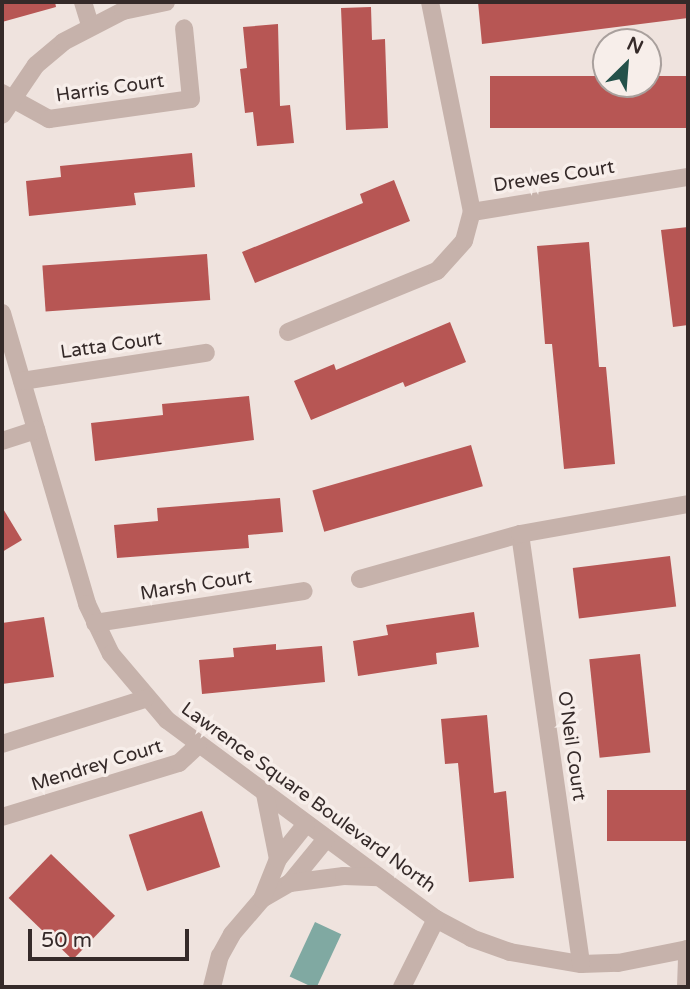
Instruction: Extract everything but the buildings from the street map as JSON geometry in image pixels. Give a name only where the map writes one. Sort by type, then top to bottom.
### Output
[{"type":"street","points":[[83,2],[90,24]]},
{"type":"street","points":[[2,115],[6,96],[36,65],[90,24],[161,2]]},
{"type":"street","name":"Drewes Court","points":[[430,2],[472,212],[688,177]]},
{"type":"street","name":"Harris Court","points":[[6,96],[49,119],[191,99],[184,28]]},
{"type":"street","points":[[288,332],[437,271],[464,241],[472,212]]},
{"type":"street","name":"Lawrence Square Boulevard North","points":[[2,313],[13,371],[36,430],[95,623],[145,699],[198,745],[436,919],[510,952],[581,964],[618,963],[688,949]]},
{"type":"street","name":"Latta Court","points":[[13,371],[206,353]]},
{"type":"street","points":[[2,441],[36,430]]},
{"type":"street","points":[[360,579],[520,534],[688,504]]},
{"type":"street","name":"O'Neil Court","points":[[520,534],[581,964]]},
{"type":"street","name":"Marsh Court","points":[[95,623],[304,591]]},
{"type":"street","points":[[2,744],[145,699]]},
{"type":"street","name":"Mendrey Court","points":[[2,817],[179,763],[198,745]]},
{"type":"street","points":[[265,794],[278,859]]},
{"type":"street","points":[[212,987],[220,956],[232,934],[262,899],[278,859],[306,824]]},
{"type":"street","points":[[262,899],[290,883],[326,839]]},
{"type":"street","points":[[290,883],[344,876],[379,877]]},
{"type":"street","points":[[402,987],[436,919]]},
{"type":"street","points":[[686,987],[688,949]]},
{"type":"water","points":[[315,922],[341,934],[317,987],[290,976]]}]
